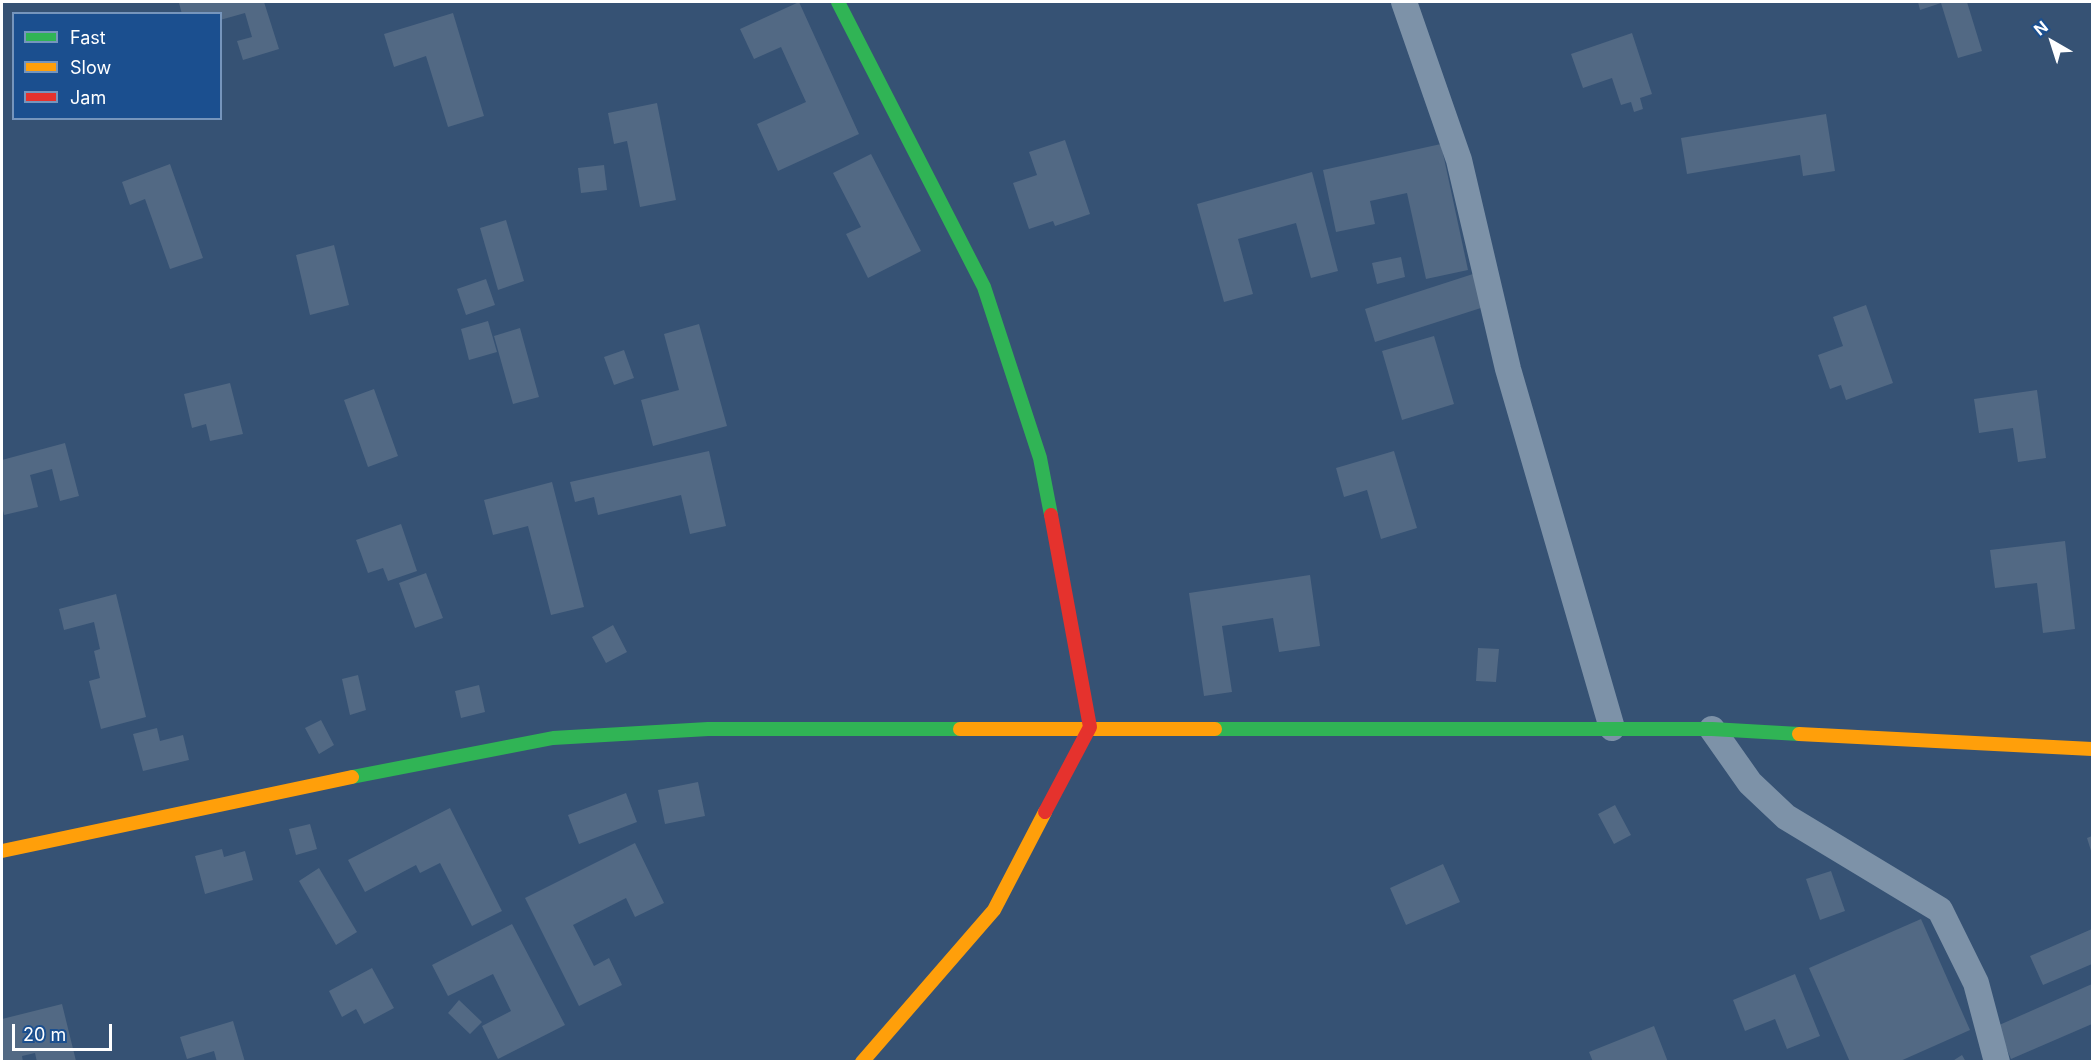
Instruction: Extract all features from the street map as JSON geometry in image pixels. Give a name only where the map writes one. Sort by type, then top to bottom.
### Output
[{"type":"street","points":[[838,2],[984,287],[1040,458],[1090,727],[994,909],[862,1062]]},
{"type":"street","points":[[1404,2],[1459,160],[1508,369],[1612,728]]},
{"type":"street","points":[[2,851],[205,810],[409,764],[553,738],[708,729],[1090,727],[1712,729],[2092,749]]},
{"type":"street","points":[[1712,729],[1750,783],[1786,817],[1940,910],[1976,983],[1997,1062]]},
{"type":"building","points":[[264,2],[279,49],[243,60],[237,41],[252,37],[245,13],[222,19],[222,12],[181,12],[179,3]]},
{"type":"building","points":[[799,2],[859,134],[778,171],[757,124],[806,102],[781,47],[754,59],[740,29]]},
{"type":"building","points":[[1918,2],[1967,2],[1982,51],[1958,58],[1941,3],[1920,10]]},
{"type":"building","points":[[453,13],[484,116],[448,127],[426,56],[394,67],[384,34]]},
{"type":"building","points":[[1632,33],[1652,94],[1640,98],[1643,109],[1634,112],[1631,102],[1621,105],[1612,78],[1583,88],[1571,54]]},
{"type":"building","points":[[657,103],[676,200],[640,207],[627,141],[614,144],[608,113]]},
{"type":"building","points":[[1826,114],[1835,171],[1803,176],[1800,155],[1687,174],[1681,138]]},
{"type":"building","points":[[1065,140],[1090,214],[1055,226],[1053,221],[1029,229],[1013,183],[1037,175],[1029,152]]},
{"type":"building","points":[[1441,144],[1468,270],[1426,279],[1407,193],[1370,201],[1375,224],[1336,232],[1323,170]]},
{"type":"building","points":[[871,154],[921,251],[868,278],[846,234],[861,227],[833,173]]},
{"type":"building","points":[[170,164],[203,258],[170,269],[145,199],[130,205],[122,182]]},
{"type":"building","points":[[604,165],[607,190],[581,193],[578,168]]},
{"type":"building","points":[[1312,172],[1338,271],[1311,278],[1296,223],[1238,239],[1253,294],[1224,302],[1197,204]]},
{"type":"building","points":[[506,220],[524,281],[498,290],[480,228]]},
{"type":"building","points":[[334,245],[349,305],[310,315],[296,255]]},
{"type":"building","points":[[1401,257],[1405,277],[1377,284],[1372,263]]},
{"type":"building","points":[[1473,274],[1484,307],[1375,342],[1365,309]]},
{"type":"building","points":[[486,279],[495,305],[466,315],[457,289]]},
{"type":"building","points":[[1866,305],[1893,383],[1846,400],[1841,385],[1830,389],[1818,355],[1843,346],[1833,317]]},
{"type":"building","points":[[488,321],[497,352],[469,360],[461,329]]},
{"type":"building","points":[[699,324],[727,426],[653,446],[641,400],[679,390],[664,334]]},
{"type":"building","points":[[520,328],[539,397],[513,404],[494,336]]},
{"type":"building","points":[[1434,336],[1454,404],[1402,420],[1382,351]]},
{"type":"building","points":[[624,350],[634,378],[614,385],[604,357]]},
{"type":"building","points":[[230,383],[243,434],[210,441],[206,424],[192,428],[184,394]]},
{"type":"building","points":[[374,389],[398,456],[368,467],[344,400]]},
{"type":"building","points":[[2037,390],[2046,458],[2018,462],[2013,428],[1979,433],[1974,399]]},
{"type":"building","points":[[65,443],[79,496],[60,501],[52,469],[30,475],[38,507],[4,515],[2,460]]},
{"type":"building","points":[[709,451],[726,526],[690,534],[681,495],[598,515],[594,497],[575,502],[570,482]]},
{"type":"building","points":[[1394,451],[1417,528],[1381,539],[1367,490],[1344,497],[1336,468]]},
{"type":"building","points":[[552,482],[584,607],[551,615],[528,526],[493,535],[484,500]]},
{"type":"building","points":[[401,524],[417,571],[388,581],[383,568],[368,573],[356,540]]},
{"type":"building","points":[[2065,541],[2075,629],[2043,633],[2037,583],[1995,588],[1990,550]]},
{"type":"building","points":[[426,573],[443,618],[415,628],[399,583]]},
{"type":"building","points":[[1310,575],[1320,646],[1279,652],[1273,618],[1222,626],[1232,692],[1204,696],[1189,593]]},
{"type":"building","points":[[116,594],[146,717],[101,729],[89,681],[100,678],[94,651],[100,649],[94,622],[64,630],[59,609]]},
{"type":"building","points":[[613,625],[627,652],[606,663],[592,637]]},
{"type":"building","points":[[1478,648],[1499,649],[1496,682],[1476,681]]},
{"type":"building","points":[[358,675],[366,710],[350,715],[342,679]]},
{"type":"building","points":[[479,685],[485,712],[461,718],[455,691]]},
{"type":"building","points":[[321,720],[334,745],[319,754],[305,728]]},
{"type":"building","points":[[157,728],[160,741],[183,735],[189,760],[143,771],[133,734]]},
{"type":"building","points":[[698,782],[705,816],[665,824],[658,790]]},
{"type":"building","points":[[626,793],[637,822],[579,844],[568,815]]},
{"type":"building","points":[[1615,805],[1631,835],[1614,844],[1598,814]]},
{"type":"building","points":[[450,808],[502,911],[472,926],[440,863],[420,873],[416,865],[365,892],[348,860]]},
{"type":"building","points":[[310,824],[317,849],[296,855],[289,829]]},
{"type":"building","points":[[2092,836],[2092,854],[2087,838]]},
{"type":"building","points":[[635,843],[664,903],[635,917],[626,898],[573,925],[594,966],[609,958],[622,985],[579,1006],[525,898]]},
{"type":"building","points":[[222,849],[224,857],[245,851],[253,880],[205,894],[195,856]]},
{"type":"building","points":[[1443,864],[1460,902],[1406,925],[1390,888]]},
{"type":"building","points":[[319,868],[357,932],[336,945],[299,881]]},
{"type":"building","points":[[1831,871],[1845,911],[1820,920],[1806,879]]},
{"type":"building","points":[[1921,919],[1970,1030],[1898,1062],[1850,1062],[1809,968]]},
{"type":"building","points":[[512,924],[565,1025],[498,1059],[482,1026],[511,1011],[493,974],[448,996],[432,965]]},
{"type":"building","points":[[2092,929],[2092,964],[2043,985],[2030,956]]},
{"type":"building","points":[[372,968],[394,1008],[364,1024],[356,1009],[342,1017],[329,991]]},
{"type":"building","points":[[1795,974],[1820,1036],[1787,1049],[1775,1019],[1745,1031],[1733,1000]]},
{"type":"building","points":[[2092,984],[2092,1024],[2011,1059],[1997,1026]]},
{"type":"building","points":[[459,1000],[482,1022],[470,1034],[448,1013]]},
{"type":"building","points":[[62,1004],[76,1061],[37,1062],[35,1053],[22,1056],[23,1062],[2,1062],[2,1019]]},
{"type":"building","points":[[233,1021],[245,1062],[217,1062],[214,1051],[187,1059],[180,1037]]},
{"type":"building","points":[[1654,1026],[1668,1062],[1593,1062],[1589,1052]]},
{"type":"building","points":[[1962,1055],[1966,1062],[1951,1062]]},
{"type":"traffic: fast","points":[[838,2],[984,287],[1040,458],[1051,515]]},
{"type":"traffic: fast","points":[[352,777],[553,738],[708,729],[960,729]]},
{"type":"traffic: fast","points":[[1215,729],[1712,729],[1799,734]]},
{"type":"traffic: slow","points":[[960,729],[1215,729]]},
{"type":"traffic: slow","points":[[1799,734],[2092,749]]},
{"type":"traffic: slow","points":[[2,851],[352,777]]},
{"type":"traffic: slow","points":[[862,1062],[994,910],[1045,812]]},
{"type":"traffic: jam","points":[[1045,812],[1090,727],[1051,515]]}]
